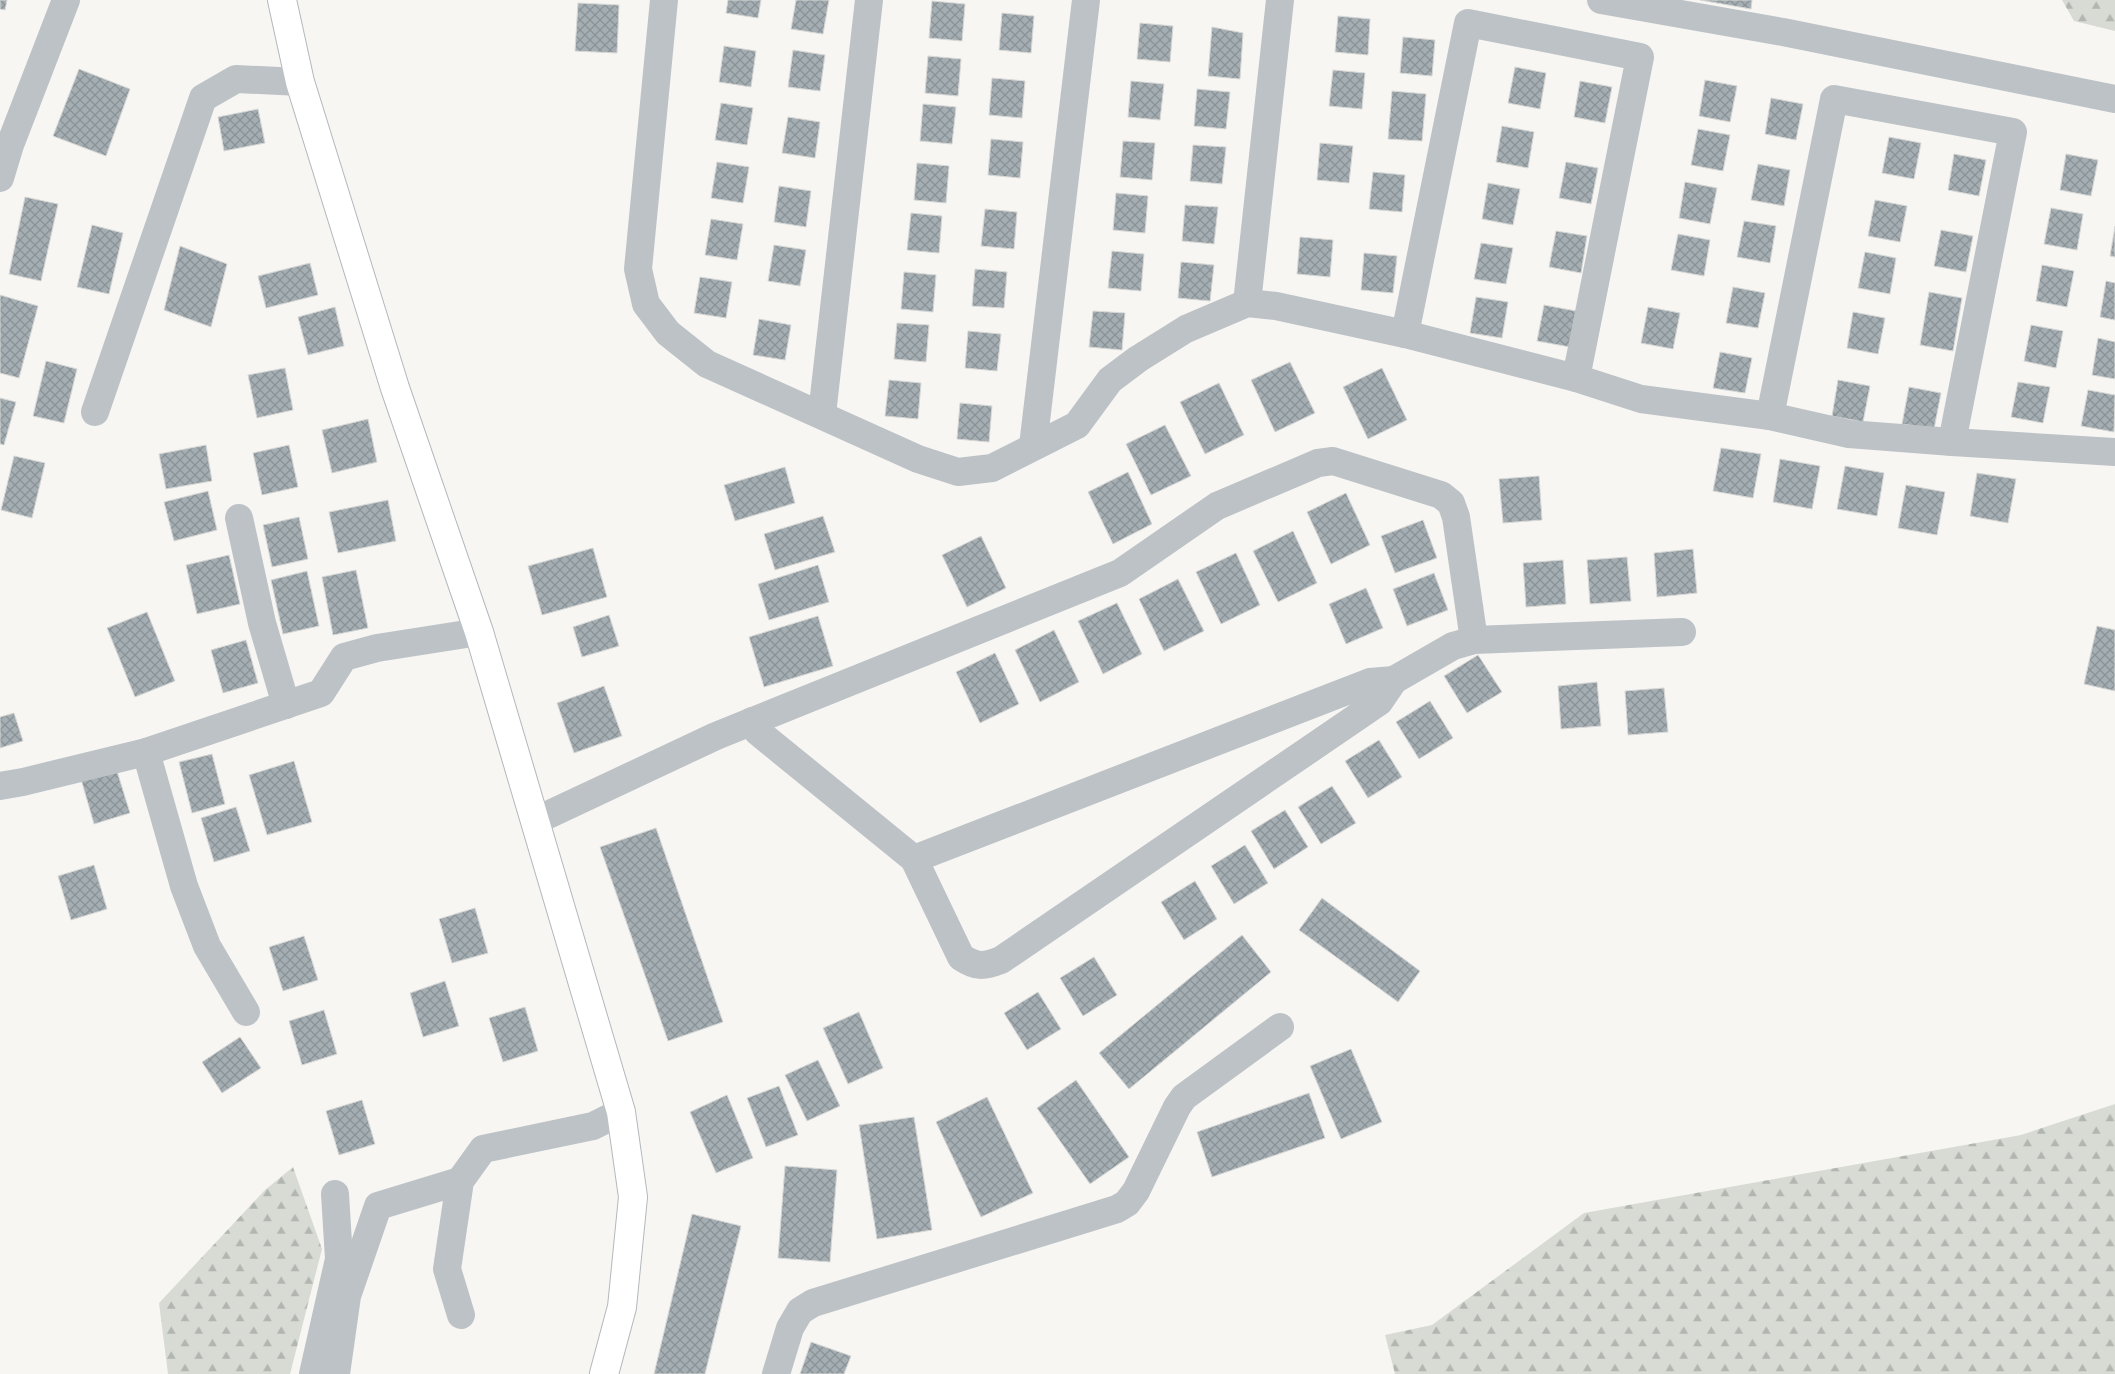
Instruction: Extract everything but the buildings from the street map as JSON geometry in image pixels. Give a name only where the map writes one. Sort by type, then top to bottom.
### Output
[{"type":"street","points":[[0,178],[5,144],[66,0]]},
{"type":"street","points":[[282,0],[300,82],[395,388],[478,632],[621,1112],[633,1197],[622,1307],[604,1374]]},
{"type":"street","points":[[664,0],[638,269],[646,304],[668,333],[707,364],[822,414],[918,459],[958,472],[992,468],[1077,425],[1110,380],[1138,359],[1186,328],[1247,303],[1276,306],[1405,334],[1576,378],[1641,399],[1770,416],[1849,434],[2115,452]]},
{"type":"street","points":[[822,414],[869,0]]},
{"type":"street","points":[[1033,446],[1086,0]]},
{"type":"street","points":[[1247,303],[1280,0]]},
{"type":"street","points":[[1601,0],[1783,32],[2115,99]]},
{"type":"street","points":[[1405,334],[1468,23],[1640,57],[1576,378]]},
{"type":"street","points":[[95,412],[203,98],[236,79],[300,82]]},
{"type":"street","points":[[1770,416],[1834,99],[2013,132],[1952,442]]},
{"type":"street","points":[[535,821],[716,736],[1120,573],[1217,506],[1318,463],[1333,462],[1441,495],[1451,502],[1456,516],[1474,640]]},
{"type":"street","points":[[239,518],[262,623],[286,705]]},
{"type":"street","points":[[0,786],[24,782],[146,752],[320,693],[344,657],[377,648],[478,632]]},
{"type":"street","points":[[914,859],[1370,682],[1394,680],[1453,646],[1474,640],[1682,632]]},
{"type":"street","points":[[752,721],[758,732],[914,859],[961,957],[972,964],[988,965],[1000,960],[1379,702],[1394,680]]},
{"type":"street","points":[[146,752],[184,886],[207,946],[246,1012]]},
{"type":"street","points":[[776,1374],[790,1328],[800,1311],[813,1303],[1117,1209],[1127,1204],[1136,1191],[1177,1107],[1184,1097],[1280,1027]]},
{"type":"street","points":[[460,1315],[447,1269],[460,1181],[484,1149],[593,1126],[621,1112]]},
{"type":"street","points":[[336,1374],[347,1296],[378,1206],[460,1181]]},
{"type":"street","points":[[313,1374],[339,1259],[335,1194]]},
{"type":"green space","points":[[2062,0],[2115,0],[2115,31],[2074,21]]},
{"type":"green space","points":[[2115,1104],[2115,1374],[1395,1374],[1385,1335],[1432,1325],[1584,1213],[2021,1135]]},
{"type":"green space","points":[[293,1167],[322,1249],[290,1374],[168,1374],[159,1303],[265,1190]]}]
